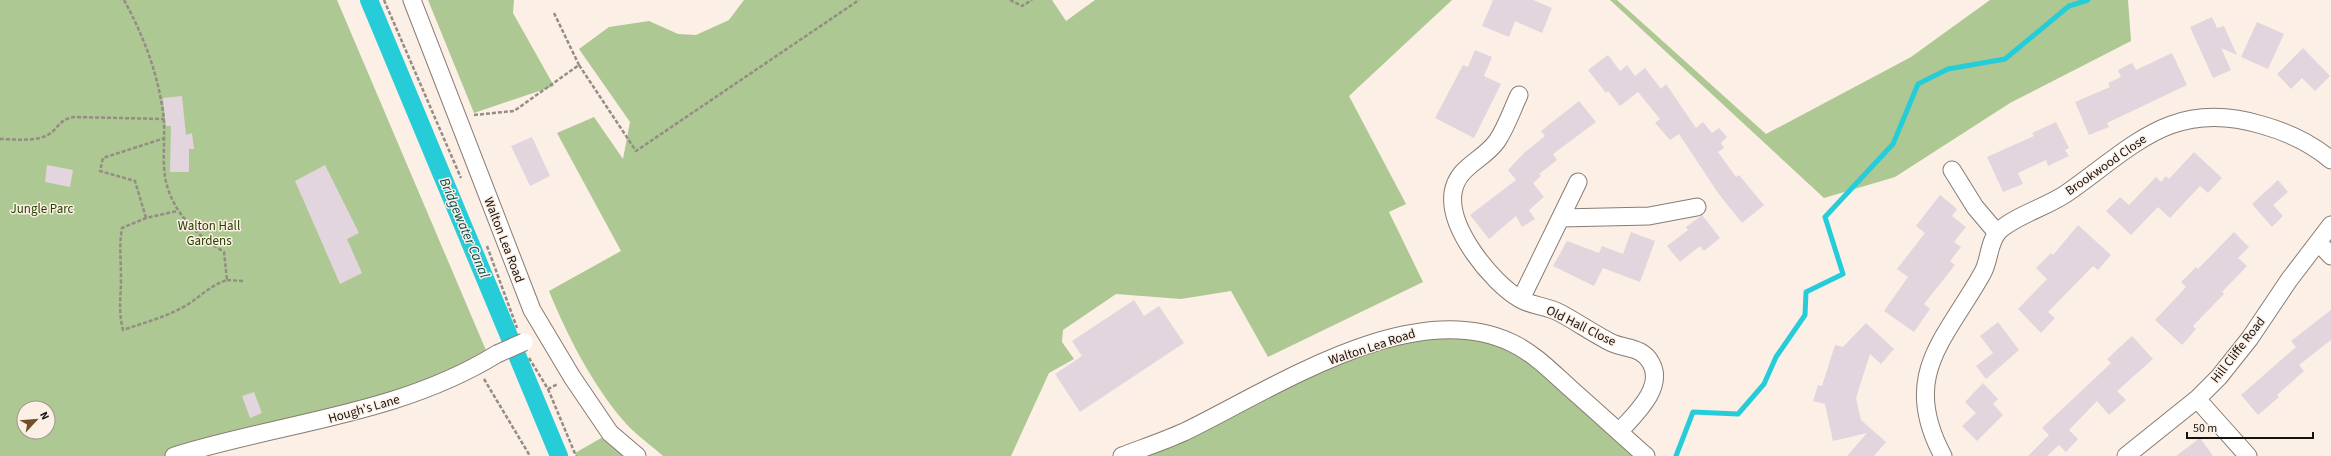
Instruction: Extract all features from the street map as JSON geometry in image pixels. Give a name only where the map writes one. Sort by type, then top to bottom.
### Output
[{"type":"street","name":"Walton Lea Road","points":[[412,0],[522,286],[544,332],[572,377],[610,432],[637,456]]},
{"type":"street","name":"Old Hall Close","points":[[1519,95],[1497,142],[1457,178],[1452,203],[1462,231],[1486,270],[1502,286],[1521,299],[1558,312],[1614,343],[1645,354],[1652,364],[1654,378],[1651,392],[1619,432]]},
{"type":"street","name":"Brookwood Close","points":[[1997,233],[2012,221],[2057,199],[2144,137],[2175,122],[2191,118],[2228,116],[2246,120],[2287,133],[2305,142],[2331,160]]},
{"type":"street","points":[[1943,456],[1934,439],[1925,409],[1926,383],[1930,368],[1944,337],[1986,266],[1993,241],[1997,233],[1975,207],[1952,170]]},
{"type":"street","points":[[1521,299],[1578,182]]},
{"type":"street","points":[[1561,218],[1649,216],[1697,207]]},
{"type":"street","name":"Hill Cliffe Road","points":[[2126,456],[2197,399],[2219,377],[2250,338],[2289,280],[2331,225]]},
{"type":"street","points":[[2318,242],[2331,256]]},
{"type":"street","name":"Walton Lea Road","points":[[1122,456],[1183,432],[1291,377],[1351,352],[1411,332],[1456,328],[1488,333],[1513,343],[1548,368],[1646,456]]},
{"type":"street","name":"Hough's Lane","points":[[174,456],[244,436],[349,415],[398,400],[477,367],[498,354],[544,332]]},
{"type":"street","points":[[2197,399],[2248,456]]},
{"type":"path","points":[[124,0],[140,30],[158,84],[164,119],[166,179],[177,211],[203,239],[224,252],[227,280]]},
{"type":"path","points":[[384,0],[462,181]]},
{"type":"path","points":[[554,13],[579,65],[636,151],[859,0]]},
{"type":"path","points":[[1010,0],[1022,6],[1032,0]]},
{"type":"path","points":[[458,117],[514,111],[579,65]]},
{"type":"path","points":[[0,139],[34,139],[44,137],[52,132],[61,121],[74,116],[164,119]]},
{"type":"path","points":[[146,218],[135,181],[100,171],[103,158],[165,138]]},
{"type":"path","points":[[177,211],[146,218],[122,228],[119,241],[121,278],[119,314],[124,330],[166,316],[190,303],[215,284],[227,280],[243,281]]},
{"type":"path","points":[[485,240],[522,342],[548,389],[576,456]]},
{"type":"path","points":[[548,389],[572,377]]},
{"type":"path","points":[[486,383],[530,456]]},
{"type":"green space","name":"Walton Hall Gardens","points":[[0,0],[337,0],[488,355],[395,396],[179,456],[0,456]]},
{"type":"green space","points":[[428,0],[514,0],[513,13],[554,86],[474,113]]},
{"type":"green space","points":[[744,0],[1052,0],[1066,21],[1095,0],[1452,0],[1349,96],[1406,204],[1389,212],[1423,282],[1268,357],[1231,291],[1181,299],[1116,294],[1063,330],[1062,342],[1074,359],[1049,373],[1011,456],[663,456],[626,424],[600,390],[572,341],[549,291],[621,251],[557,133],[594,117],[623,159],[630,122],[579,49],[609,27],[649,21],[678,34],[696,35],[729,20]]},
{"type":"green space","points":[[1610,0],[1617,0],[1766,134],[1911,57],[1990,0],[2128,0],[2131,41],[2010,103],[1895,177],[1824,198]]},
{"type":"green space","points":[[1411,332],[1513,343],[1646,456],[1122,456]]},
{"type":"green space","points":[[610,433],[637,456],[576,456],[575,453]]},
{"type":"building","points":[[1493,0],[1533,0],[1552,8],[1542,33],[1515,21],[1509,37],[1482,26]]},
{"type":"building","points":[[2212,17],[2217,28],[2224,26],[2237,55],[2221,48],[2231,70],[2213,78],[2190,27]]},
{"type":"building","points":[[2257,22],[2284,34],[2268,69],[2241,57]]},
{"type":"building","points":[[2303,48],[2330,76],[2315,91],[2302,78],[2291,89],[2277,74]]},
{"type":"building","points":[[1475,50],[1492,57],[1484,76],[1501,84],[1474,138],[1435,118],[1463,65],[1468,67]]},
{"type":"building","points":[[2172,53],[2187,85],[2107,123],[2109,127],[2089,135],[2075,102],[2110,87],[2108,83],[2121,77],[2118,70],[2132,63],[2136,70]]},
{"type":"building","points":[[1608,55],[1620,71],[1627,65],[1635,76],[1645,68],[1661,89],[1666,84],[1696,128],[1703,122],[1712,133],[1719,128],[1727,137],[1721,143],[1724,148],[1718,152],[1736,177],[1739,175],[1764,205],[1742,223],[1718,193],[1679,134],[1670,140],[1655,123],[1660,119],[1638,92],[1620,106],[1608,91],[1606,93],[1588,70]]},
{"type":"building","points":[[182,96],[186,135],[192,133],[194,149],[189,149],[189,172],[170,172],[171,126],[166,126],[163,98]]},
{"type":"building","points":[[1579,101],[1596,122],[1553,154],[1557,160],[1539,174],[1541,176],[1533,183],[1544,197],[1529,210],[1535,219],[1522,227],[1516,216],[1489,239],[1470,215],[1516,180],[1508,170],[1524,153],[1545,136],[1541,131]]},
{"type":"building","points":[[2056,122],[2069,148],[2065,150],[2069,156],[2048,166],[2046,160],[2018,173],[2023,184],[2003,192],[1987,157],[2034,136],[2032,133]]},
{"type":"building","points":[[532,137],[550,176],[530,186],[511,146]]},
{"type":"building","points":[[2194,152],[2222,178],[2208,193],[2200,186],[2170,218],[2158,207],[2131,235],[2106,211],[2120,197],[2129,205],[2156,177],[2161,182],[2166,176],[2169,179]]},
{"type":"building","points":[[47,165],[73,170],[70,187],[45,182]]},
{"type":"building","points":[[325,165],[359,233],[347,239],[362,273],[340,284],[295,181]]},
{"type":"building","points":[[2278,180],[2288,192],[2273,205],[2283,216],[2272,227],[2252,204]]},
{"type":"building","points":[[1940,195],[1957,209],[1952,216],[1966,227],[1954,242],[1961,247],[1950,261],[1955,265],[1924,304],[1930,309],[1914,332],[1884,311],[1908,277],[1897,269],[1925,233],[1916,226]]},
{"type":"building","points":[[1702,215],[1720,238],[1704,251],[1700,246],[1680,262],[1667,246],[1688,230],[1686,227]]},
{"type":"building","points":[[2078,225],[2111,255],[2098,270],[2093,266],[2048,312],[2055,318],[2041,333],[2018,309],[2047,279],[2036,268],[2051,253],[2053,255]]},
{"type":"building","points":[[1631,232],[1655,241],[1640,282],[1603,268],[1594,286],[1553,266],[1567,241],[1599,253],[1602,246],[1623,254]]},
{"type":"building","points":[[2234,232],[2249,247],[2238,258],[2247,266],[2222,292],[2224,294],[2193,326],[2196,329],[2182,345],[2155,320],[2186,287],[2181,282],[2196,267],[2198,269]]},
{"type":"building","points":[[1134,300],[1144,316],[1159,306],[1184,343],[1080,412],[1055,374],[1082,356],[1072,341]]},
{"type":"building","points":[[2331,310],[2331,340],[2299,365],[2304,371],[2277,395],[2279,397],[2258,415],[2241,395],[2296,347],[2291,341]]},
{"type":"building","points":[[1998,322],[2019,350],[1986,379],[1976,366],[1993,353],[1980,336]]},
{"type":"building","points":[[1866,323],[1894,349],[1881,364],[1870,354],[1856,398],[1861,420],[1886,442],[1874,456],[1847,456],[1867,433],[1833,441],[1825,404],[1813,401],[1818,385],[1822,386],[1835,345],[1843,347]]},
{"type":"building","points":[[2132,336],[2153,359],[2117,391],[2126,400],[2109,415],[2097,401],[2069,430],[2078,439],[2066,452],[2059,445],[2047,456],[2028,456],[2049,435],[2042,428],[2111,363],[2107,359]]},
{"type":"building","points":[[1983,383],[1998,399],[1993,404],[2003,415],[1977,441],[1962,426],[1976,413],[1965,402]]},
{"type":"building","points":[[254,392],[262,413],[250,418],[242,396]]},
{"type":"building","points":[[2200,438],[2213,456],[2176,456]]},
{"type":"waterway","name":"Bridgewater Canal","points":[[369,0],[559,456]]},
{"type":"waterway","points":[[1676,456],[1693,412],[1738,414],[1764,384],[1776,357],[1805,315],[1806,292],[1843,274],[1825,217],[1893,144],[1918,84],[1948,69],[2005,59],[2069,6],[2088,0]]},
{"type":"park label","name":"Jungle Parc","points":[[42,209]]}]
